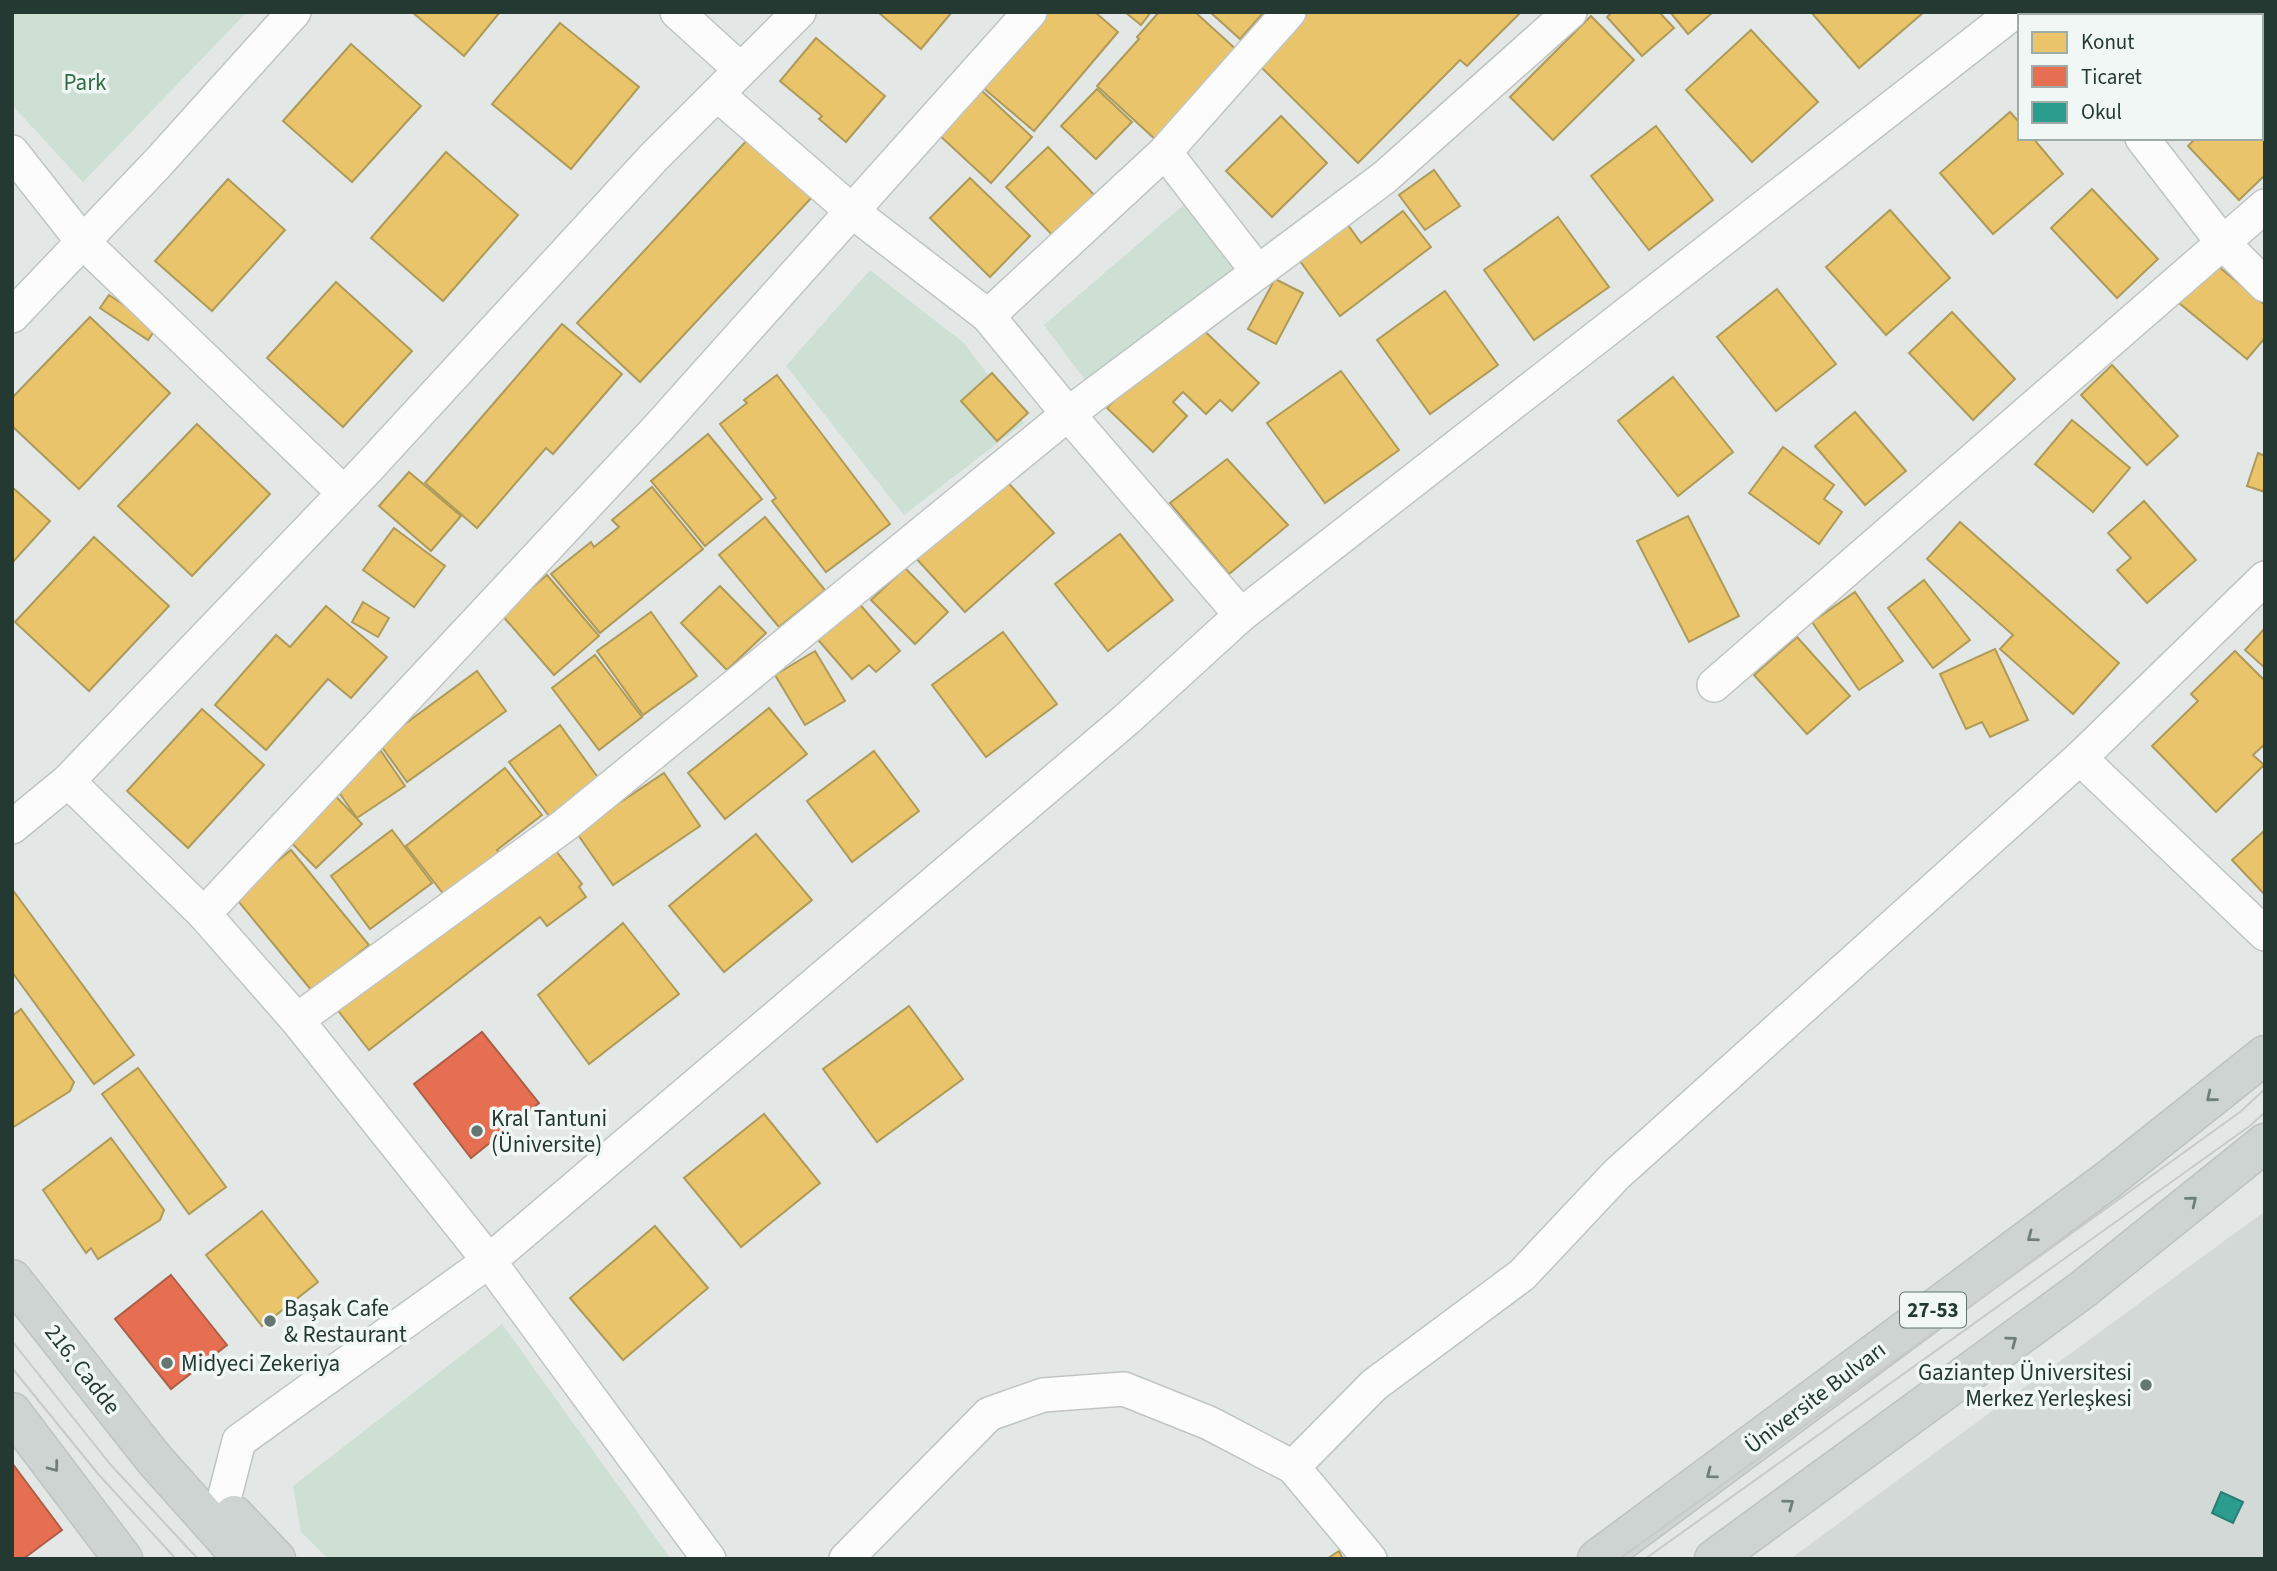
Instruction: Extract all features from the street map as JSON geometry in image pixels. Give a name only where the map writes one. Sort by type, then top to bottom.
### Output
[{"type":"main road","name":"Üniversite Bulvarı","points":[[1597,1559],[2108,1180],[2265,1055]]},
{"type":"main road","points":[[1714,1559],[2082,1290],[2265,1143]]},
{"type":"main road","name":"216. Cadde","points":[[12,1279],[154,1458],[243,1559]]},
{"type":"main road","points":[[12,1412],[122,1558]]},
{"type":"main road","points":[[154,1458],[223,1503],[276,1559]]},
{"type":"street","points":[[12,316],[294,12]]},
{"type":"street","points":[[677,12],[741,71]]},
{"type":"street","points":[[12,827],[68,781],[344,493],[653,158],[799,12]]},
{"type":"street","points":[[204,914],[659,427],[1030,12]]},
{"type":"street","points":[[988,316],[1165,152],[1289,12]]},
{"type":"street","points":[[297,1020],[565,825],[1069,414],[1385,177],[1570,12]]},
{"type":"street","points":[[223,1503],[239,1441],[489,1261],[1127,719],[1241,615],[2014,12]]},
{"type":"street","points":[[717,94],[853,212],[988,316],[1241,615]]},
{"type":"street","points":[[2144,140],[2223,243],[2265,285]]},
{"type":"street","points":[[12,152],[83,242],[344,493]]},
{"type":"street","points":[[1165,152],[1258,272]]},
{"type":"street","points":[[1714,685],[2265,206]]},
{"type":"street","points":[[1293,1467],[1374,1385],[1522,1275],[1617,1174],[2080,758],[2265,578]]},
{"type":"street","points":[[2080,758],[2265,934]]},
{"type":"street","points":[[68,781],[204,914],[297,1020],[489,1261],[709,1559]]},
{"type":"street","points":[[846,1559],[989,1414],[1043,1395],[1124,1390],[1209,1423],[1293,1467],[1370,1559]]},
{"type":"shaded area","name":"Gaziantep Üniversitesi Merkez Yerleşkesi","points":[[2265,1211],[2265,1559],[1790,1559]]},
{"type":"green space","name":"Park","points":[[12,12],[247,12],[83,182],[12,105]]},
{"type":"green space","points":[[1187,202],[1239,273],[1088,384],[1044,325]]},
{"type":"green space","points":[[870,270],[964,343],[1024,423],[904,515],[786,366]]},
{"type":"green space","points":[[502,1324],[671,1559],[328,1559],[301,1532],[293,1486]]},
{"type":"building: Konut","points":[[412,12],[500,12],[464,56]]},
{"type":"building: Konut","points":[[878,12],[952,12],[921,49]]},
{"type":"building: Konut","points":[[1044,12],[1095,12],[1118,32],[1034,131],[981,86]]},
{"type":"building: Konut","points":[[1125,12],[1151,12],[1141,25]]},
{"type":"building: Konut","points":[[1159,12],[1195,12],[1239,52],[1157,141],[1097,86]]},
{"type":"building: Konut","points":[[1210,12],[1264,12],[1240,39]]},
{"type":"building: Konut","points":[[1308,12],[1520,13],[1467,66],[1460,60],[1358,163],[1257,63]]},
{"type":"building: Konut","points":[[1612,12],[1659,12],[1674,28],[1642,56],[1607,17]]},
{"type":"building: Konut","points":[[1670,12],[1713,12],[1688,34]]},
{"type":"building: Konut","points":[[1811,12],[1924,12],[1859,68]]},
{"type":"building: Konut","points":[[2162,12],[2164,14],[2080,14]]},
{"type":"building: Konut","points":[[1591,16],[1634,60],[1553,140],[1510,97]]},
{"type":"building: Konut","points":[[560,23],[639,87],[571,169],[492,104]]},
{"type":"building: Konut","points":[[1751,30],[1818,102],[1752,162],[1686,90]]},
{"type":"building: Konut","points":[[816,38],[885,96],[846,142],[819,119],[822,116],[780,81]]},
{"type":"building: Konut","points":[[351,44],[421,106],[352,182],[283,121]]},
{"type":"building: Konut","points":[[980,89],[1032,137],[991,183],[938,134]]},
{"type":"building: Konut","points":[[1097,89],[1132,122],[1096,159],[1061,126]]},
{"type":"building: Konut","points":[[2010,112],[2018,121],[2018,140],[2035,140],[2063,174],[1993,234],[1940,173]]},
{"type":"building: Konut","points":[[1281,116],[1327,163],[1272,217],[1226,171]]},
{"type":"building: Konut","points":[[1656,126],[1713,200],[1649,250],[1591,176]]},
{"type":"building: Konut","points":[[2263,135],[2265,175],[2239,200],[2188,146],[2194,140],[2263,140]]},
{"type":"building: Konut","points":[[751,136],[814,195],[640,382],[577,323]]},
{"type":"building: Konut","points":[[1048,147],[1102,203],[1060,243],[1006,187]]},
{"type":"building: Konut","points":[[446,152],[518,215],[443,301],[371,238]]},
{"type":"building: Konut","points":[[1434,170],[1460,206],[1425,230],[1399,195]]},
{"type":"building: Konut","points":[[970,178],[1030,236],[990,277],[930,218]]},
{"type":"building: Konut","points":[[228,179],[285,230],[212,311],[155,261]]},
{"type":"building: Konut","points":[[2092,189],[2158,259],[2117,298],[2051,228]]},
{"type":"building: Konut","points":[[1890,210],[1950,278],[1886,335],[1826,267]]},
{"type":"building: Konut","points":[[1403,211],[1431,247],[1340,316],[1297,257],[1345,221],[1361,243]]},
{"type":"building: Konut","points":[[1558,217],[1609,287],[1534,340],[1484,270]]},
{"type":"building: Konut","points":[[2207,257],[2265,305],[2265,338],[2247,359],[2173,298]]},
{"type":"building: Konut","points":[[1275,279],[1303,293],[1276,344],[1248,329]]},
{"type":"building: Konut","points":[[336,282],[412,351],[343,427],[267,358]]},
{"type":"building: Konut","points":[[1777,289],[1836,364],[1776,411],[1717,337]]},
{"type":"building: Konut","points":[[1445,291],[1498,365],[1430,414],[1377,340]]},
{"type":"building: Konut","points":[[109,295],[157,327],[148,340],[100,308]]},
{"type":"building: Konut","points":[[1952,312],[2015,379],[1973,420],[1909,353]]},
{"type":"building: Konut","points":[[90,317],[170,393],[79,489],[12,426],[12,398]]},
{"type":"building: Konut","points":[[1195,322],[1259,383],[1232,411],[1220,400],[1206,414],[1183,392],[1173,402],[1187,416],[1153,452],[1107,408],[1152,361]]},
{"type":"building: Konut","points":[[562,324],[622,374],[553,454],[546,448],[477,528],[425,483]]},
{"type":"building: Konut","points":[[2112,365],[2178,436],[2147,465],[2081,395]]},
{"type":"building: Konut","points":[[1341,371],[1399,450],[1325,503],[1267,423]]},
{"type":"building: Konut","points":[[992,373],[1028,413],[997,441],[961,401]]},
{"type":"building: Konut","points":[[777,375],[890,524],[826,572],[772,501],[776,498],[720,424],[747,403],[744,400]]},
{"type":"building: Konut","points":[[1673,377],[1733,452],[1678,496],[1618,421]]},
{"type":"building: Konut","points":[[1855,412],[1906,471],[1865,505],[1815,446]]},
{"type":"building: Konut","points":[[2072,420],[2130,468],[2093,512],[2035,464]]},
{"type":"building: Konut","points":[[197,424],[270,494],[192,576],[118,506]]},
{"type":"building: Konut","points":[[708,434],[762,499],[705,546],[651,481]]},
{"type":"building: Konut","points":[[1783,447],[1834,485],[1824,499],[1842,512],[1819,544],[1749,493]]},
{"type":"building: Konut","points":[[2258,453],[2265,456],[2265,492],[2247,486]]},
{"type":"building: Konut","points":[[1227,459],[1288,525],[1229,574],[1170,503]]},
{"type":"building: Konut","points":[[409,472],[461,516],[431,551],[379,506]]},
{"type":"building: Konut","points":[[1003,477],[1054,533],[965,612],[914,556]]},
{"type":"building: Konut","points":[[12,487],[50,521],[12,563]]},
{"type":"building: Konut","points":[[652,487],[703,549],[600,633],[551,574],[591,542],[594,547],[619,527],[612,520]]},
{"type":"building: Konut","points":[[2144,501],[2196,560],[2147,603],[2117,570],[2131,558],[2108,533]]},
{"type":"building: Konut","points":[[1688,516],[1739,616],[1689,642],[1637,541]]},
{"type":"building: Konut","points":[[765,517],[825,590],[779,627],[719,555]]},
{"type":"building: Konut","points":[[1960,522],[2119,663],[2073,714],[2000,649],[2013,635],[1927,559]]},
{"type":"building: Konut","points":[[394,528],[445,566],[414,607],[363,570]]},
{"type":"building: Konut","points":[[1120,534],[1173,600],[1108,651],[1055,584]]},
{"type":"building: Konut","points":[[94,537],[169,606],[89,691],[15,622]]},
{"type":"building: Konut","points":[[905,568],[948,612],[915,644],[871,600]]},
{"type":"building: Konut","points":[[547,575],[599,636],[554,675],[501,614]]},
{"type":"building: Konut","points":[[1924,580],[1970,640],[1933,668],[1888,608]]},
{"type":"building: Konut","points":[[720,586],[766,633],[727,670],[681,623]]},
{"type":"building: Konut","points":[[1855,592],[1903,661],[1859,690],[1812,622]]},
{"type":"building: Konut","points":[[856,600],[900,651],[876,672],[869,665],[852,679],[814,635]]},
{"type":"building: Konut","points":[[363,602],[389,618],[378,637],[352,622]]},
{"type":"building: Konut","points":[[326,606],[387,657],[351,698],[328,679],[266,750],[215,705],[276,635],[290,647]]},
{"type":"building: Konut","points":[[651,612],[697,676],[643,715],[597,651]]},
{"type":"building: Konut","points":[[2265,628],[2265,668],[2245,650]]},
{"type":"building: Konut","points":[[1003,632],[1057,704],[986,757],[932,685]]},
{"type":"building: Konut","points":[[1797,637],[1850,696],[1807,734],[1754,675]]},
{"type":"building: Konut","points":[[1995,649],[2028,720],[1990,737],[1982,722],[1966,729],[1940,674]]},
{"type":"building: Konut","points":[[815,651],[845,701],[805,725],[775,675]]},
{"type":"building: Konut","points":[[2235,651],[2265,681],[2265,744],[2253,755],[2264,765],[2216,812],[2152,746],[2198,701],[2191,694]]},
{"type":"building: Konut","points":[[595,655],[642,717],[599,750],[552,688]]},
{"type":"building: Konut","points":[[477,671],[506,711],[407,782],[379,743]]},
{"type":"building: Konut","points":[[769,708],[807,754],[725,819],[688,773]]},
{"type":"building: Konut","points":[[202,709],[264,765],[188,848],[127,791]]},
{"type":"building: Konut","points":[[560,725],[599,779],[549,816],[509,762]]},
{"type":"building: Konut","points":[[381,751],[405,786],[357,818],[333,784]]},
{"type":"building: Konut","points":[[874,751],[919,811],[852,862],[807,801]]},
{"type":"building: Konut","points":[[505,768],[542,815],[497,850],[500,853],[445,896],[406,846]]},
{"type":"building: Konut","points":[[664,773],[700,826],[613,885],[576,832]]},
{"type":"building: Konut","points":[[329,789],[362,824],[316,868],[283,834]]},
{"type":"building: Konut","points":[[392,830],[432,883],[370,929],[331,876]]},
{"type":"building: Konut","points":[[2265,830],[2265,895],[2232,860]]},
{"type":"building: Konut","points":[[756,834],[812,900],[724,972],[669,906]]},
{"type":"building: Konut","points":[[549,842],[582,884],[579,887],[586,897],[547,926],[540,917],[369,1050],[336,1008]]},
{"type":"building: Konut","points":[[291,850],[369,945],[312,991],[234,896]]},
{"type":"building: Konut","points":[[12,889],[134,1055],[94,1084],[12,972]]},
{"type":"building: Konut","points":[[623,923],[679,994],[589,1064],[538,995]]},
{"type":"building: Konut","points":[[909,1006],[963,1079],[877,1142],[823,1069]]},
{"type":"building: Konut","points":[[21,1009],[74,1082],[70,1091],[12,1128],[12,1016]]},
{"type":"building: Konut","points":[[138,1068],[226,1187],[189,1214],[102,1094]]},
{"type":"building: Konut","points":[[764,1114],[820,1183],[741,1247],[684,1178]]},
{"type":"building: Konut","points":[[111,1138],[164,1210],[160,1220],[98,1259],[91,1248],[86,1253],[43,1190]]},
{"type":"building: Konut","points":[[262,1211],[318,1282],[262,1326],[206,1255]]},
{"type":"building: Konut","points":[[655,1226],[708,1288],[623,1360],[570,1298]]},
{"type":"building: Konut","points":[[1339,1551],[1343,1559],[1327,1559]]},
{"type":"building: Ticaret","points":[[482,1032],[539,1103],[471,1158],[414,1084]]},
{"type":"building: Ticaret","points":[[171,1275],[227,1345],[171,1389],[115,1319]]},
{"type":"building: Ticaret","points":[[12,1463],[62,1530],[23,1559],[12,1559]]},
{"type":"building: Okul","points":[[2221,1492],[2243,1502],[2233,1523],[2212,1513]]},
{"type":"tram line","points":[[1619,1559],[2240,1112],[2265,1089]]},
{"type":"tram line","points":[[1645,1559],[2251,1125],[2265,1112]]},
{"type":"tram line","points":[[12,1341],[110,1464],[198,1559]]},
{"type":"tram line","points":[[12,1368],[99,1475],[176,1559]]},
{"type":"place","name":"Kral Tantuni (Üniversite)","points":[[477,1131]]},
{"type":"place","name":"Başak Cafe & Restaurant","points":[[270,1321]]},
{"type":"place","name":"Midyeci Zekeriya","points":[[167,1363]]},
{"type":"place","name":"Gaziantep Üniversitesi Merkez Yerleşkesi","points":[[2146,1385]]}]
